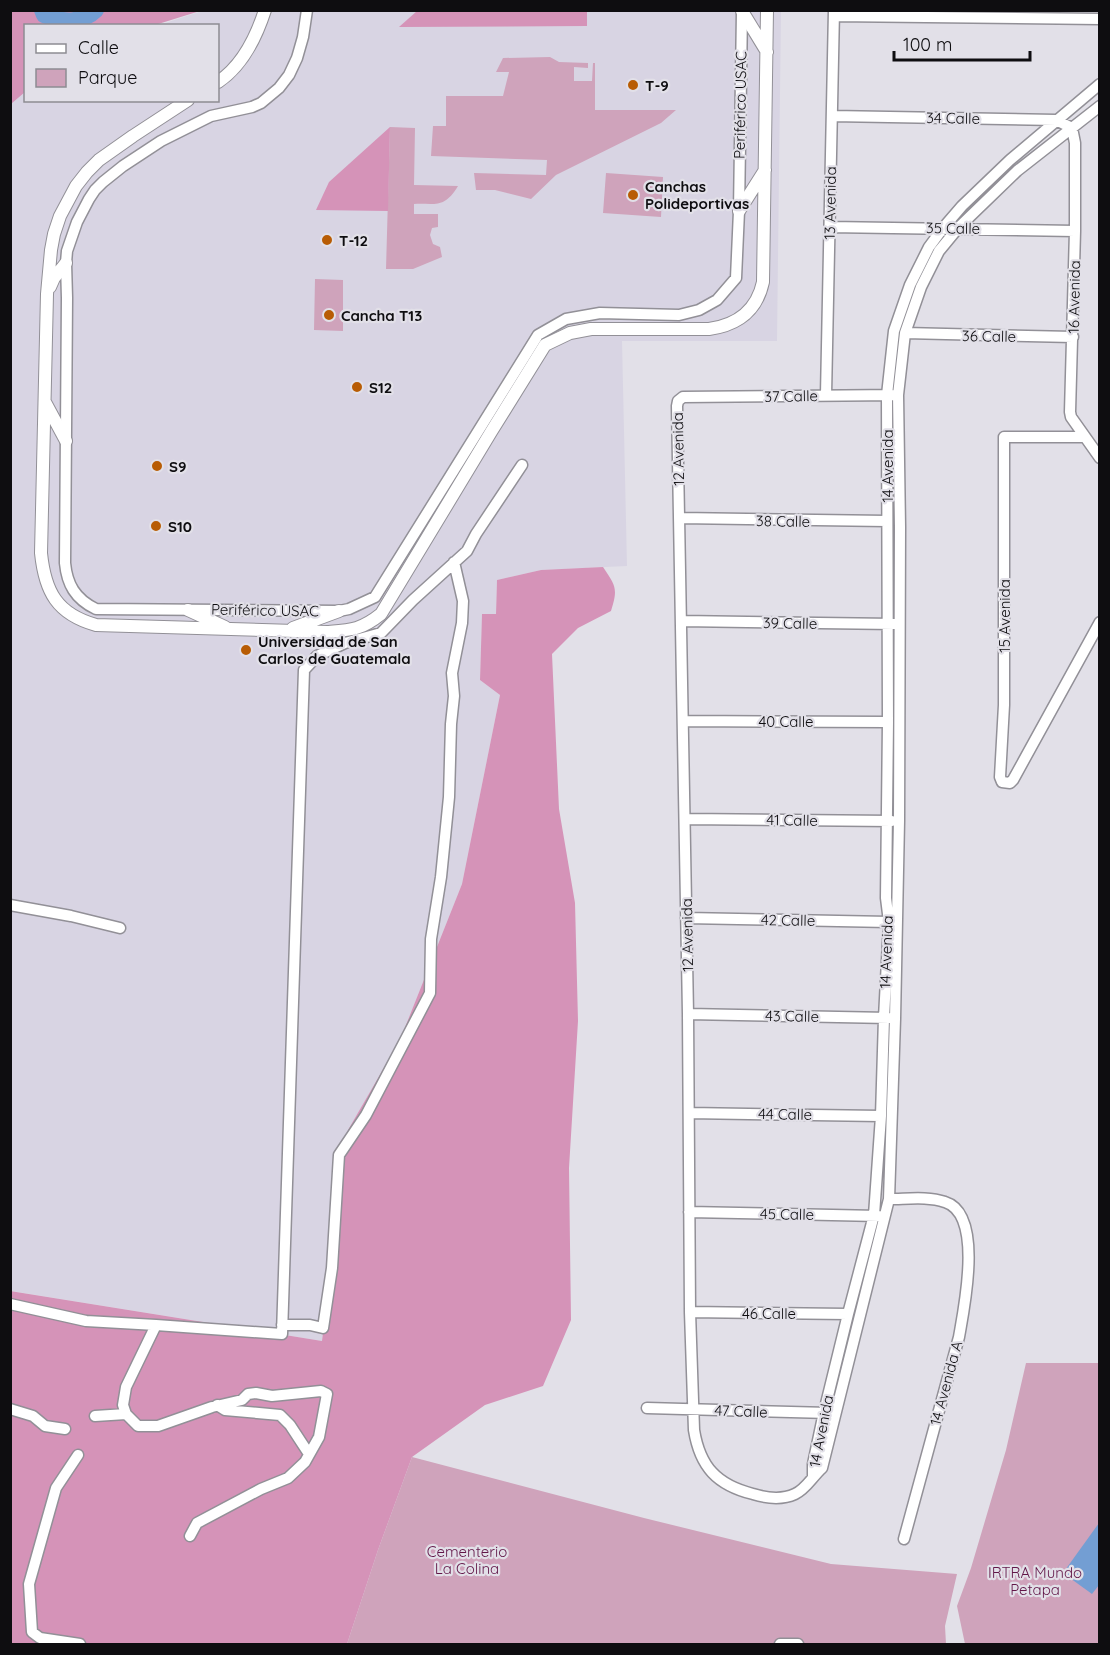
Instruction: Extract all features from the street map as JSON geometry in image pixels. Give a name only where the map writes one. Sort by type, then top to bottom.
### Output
[{"type":"street","points":[[219,81],[226,77],[244,56],[255,37],[265,10]]},
{"type":"street","name":"Periférico USAC","points":[[307,10],[297,58],[289,75],[279,88],[261,103],[211,116],[161,141],[123,166],[103,182],[88,199],[77,222],[67,251],[66,263],[68,298],[65,563],[69,584],[73,590],[81,600],[96,609],[339,611],[375,597],[538,335],[566,319],[600,313],[679,315],[699,310],[717,300],[736,278],[742,11]]},
{"type":"street","name":"Periférico USAC","points":[[185,102],[99,160],[87,172],[76,186],[60,216],[54,234],[47,294],[40,553],[46,584],[52,595],[70,615],[96,625],[327,632],[356,629],[370,623],[381,614],[545,345],[570,333],[591,329],[721,328],[737,321],[749,311],[761,292],[763,282],[767,10]]},
{"type":"street","points":[[742,11],[767,53]]},
{"type":"street","points":[[834,13],[1100,20]]},
{"type":"street","name":"13 Avenida","points":[[826,395],[834,13]]},
{"type":"street","name":"14 Avenida","points":[[813,1476],[822,1468],[880,1216],[881,1116],[889,1018],[899,821],[893,624],[887,522],[894,331],[910,285],[943,228],[986,183],[1100,84]]},
{"type":"street","name":"14 Avenida","points":[[813,1476],[813,1464],[824,1412],[848,1314],[880,1216],[889,1199],[889,922],[886,898],[886,822],[888,722],[900,527],[893,395],[905,333],[921,287],[939,251],[958,228],[1017,171],[1100,106]]},
{"type":"street","name":"34 Calle","points":[[832,116],[1056,120],[1072,128]]},
{"type":"street","name":"16 Avenida","points":[[1072,128],[1075,143],[1075,231],[1070,412],[1071,417],[1100,458]]},
{"type":"street","points":[[738,211],[765,170]]},
{"type":"street","name":"35 Calle","points":[[830,227],[1075,231]]},
{"type":"street","points":[[47,294],[54,278],[66,263]]},
{"type":"street","name":"36 Calle","points":[[905,333],[1073,337]]},
{"type":"street","name":"37 Calle","points":[[683,397],[893,395]]},
{"type":"street","name":"12 Avenida","points":[[683,397],[678,401],[677,406],[687,918],[690,1312],[696,1445],[710,1472],[722,1482],[743,1492],[763,1497],[792,1496],[807,1486],[813,1476]]},
{"type":"street","points":[[45,401],[66,441]]},
{"type":"street","name":"15 Avenida","points":[[1085,437],[1004,437],[1005,705],[1000,777],[1002,782],[1006,784],[1012,780],[1100,622]]},
{"type":"street","points":[[10,1304],[86,1321],[282,1334],[304,670],[317,656],[345,643],[381,633],[413,600],[467,551],[522,465]]},
{"type":"street","name":"38 Calle","points":[[680,518],[887,522]]},
{"type":"street","points":[[282,1325],[310,1325],[323,1328],[332,1268],[339,1155],[366,1115],[430,993],[431,939],[441,877],[449,797],[454,696],[452,673],[462,623],[463,602],[454,562]]},
{"type":"street","points":[[188,610],[229,629]]},
{"type":"street","points":[[286,631],[339,611]]},
{"type":"street","name":"39 Calle","points":[[682,621],[893,624]]},
{"type":"street","name":"40 Calle","points":[[684,721],[888,722]]},
{"type":"street","name":"41 Calle","points":[[685,819],[899,821]]},
{"type":"street","points":[[10,905],[120,928]]},
{"type":"street","name":"42 Calle","points":[[687,918],[889,922]]},
{"type":"street","name":"43 Calle","points":[[688,1014],[889,1018]]},
{"type":"street","name":"44 Calle","points":[[689,1113],[881,1116]]},
{"type":"street","name":"14 Avenida A","points":[[889,1199],[921,1198],[945,1202],[957,1210],[965,1225],[969,1244],[959,1337],[904,1539]]},
{"type":"street","name":"45 Calle","points":[[689,1212],[880,1216]]},
{"type":"street","name":"46 Calle","points":[[690,1312],[848,1314]]},
{"type":"street","points":[[156,1325],[126,1387],[123,1405],[126,1414],[138,1426],[158,1426],[217,1405],[242,1400],[248,1394],[272,1396],[321,1391],[327,1394],[319,1437],[305,1462],[288,1478],[261,1489],[197,1523],[190,1536]]},
{"type":"street","points":[[217,1405],[225,1410],[280,1415],[290,1425],[309,1454]]},
{"type":"street","name":"47 Calle","points":[[647,1408],[836,1413]]},
{"type":"street","points":[[10,1409],[33,1416],[45,1426],[65,1429]]},
{"type":"street","points":[[95,1416],[126,1414]]},
{"type":"street","points":[[78,1455],[56,1488],[29,1584],[32,1632],[40,1638],[80,1644]]},
{"type":"street","points":[[780,1644],[798,1644]]},
{"type":"shaded area","points":[[11,10],[200,10],[158,24],[24,24],[24,93],[11,104]]},
{"type":"shaded area","name":"Universidad de San Carlos de Guatemala","points":[[202,11],[781,11],[777,341],[622,341],[627,566],[541,570],[497,580],[496,614],[482,614],[480,680],[500,695],[462,884],[400,1040],[348,1130],[322,1341],[11,1291],[11,104],[24,93],[24,102],[219,102],[219,24],[162,24]]},
{"type":"shaded area","points":[[417,11],[587,11],[587,26],[399,27]]},
{"type":"shaded area","points":[[390,127],[388,211],[316,210],[329,182]]},
{"type":"shaded area","points":[[603,567],[611,579],[615,592],[611,611],[578,628],[552,654],[559,809],[575,903],[578,1021],[569,1168],[571,1320],[543,1386],[485,1405],[412,1457],[347,1644],[11,1644],[10,1291],[322,1341],[348,1130],[400,1040],[462,884],[500,695],[480,680],[482,614],[496,614],[497,580],[541,570]]},
{"type":"green space","points":[[550,57],[559,62],[588,63],[588,68],[574,67],[574,81],[592,81],[593,63],[595,63],[595,110],[676,110],[661,123],[556,175],[531,199],[495,190],[476,190],[474,173],[546,175],[547,160],[431,156],[433,126],[446,126],[446,96],[503,96],[509,72],[496,72],[503,58]]},
{"type":"green space","points":[[390,127],[415,128],[414,185],[458,186],[444,202],[414,204],[414,214],[438,214],[438,227],[432,228],[430,235],[433,244],[440,247],[442,257],[413,269],[386,269]]},
{"type":"green space","name":"Canchas Polideportivas","points":[[606,173],[663,177],[661,217],[603,213]]},
{"type":"green space","name":"Cancha T13","points":[[315,279],[343,280],[343,331],[314,330]]},
{"type":"green space","name":"IRTRA Mundo Petapa","points":[[1026,1363],[1099,1363],[1099,1644],[965,1644],[957,1606],[971,1568],[1006,1450]]},
{"type":"green space","name":"Cementerio La Colina","points":[[412,1457],[831,1564],[957,1574],[945,1626],[946,1644],[347,1644]]},
{"type":"water","points":[[1099,1523],[1099,1585],[1092,1594],[1063,1573]]},
{"type":"waterway","points":[[42,10],[44,15],[64,20],[78,20],[96,10]]},
{"type":"place","name":"T-9","points":[[633,85]]},
{"type":"place","name":"Canchas Polideportivas","points":[[633,195]]},
{"type":"place","name":"T-12","points":[[327,240]]},
{"type":"place","name":"Cancha T13","points":[[329,315]]},
{"type":"place","name":"S12","points":[[357,387]]},
{"type":"place","name":"S9","points":[[157,466]]},
{"type":"place","name":"S10","points":[[156,526]]},
{"type":"place","name":"Universidad de San Carlos de Guatemala","points":[[246,650]]}]
